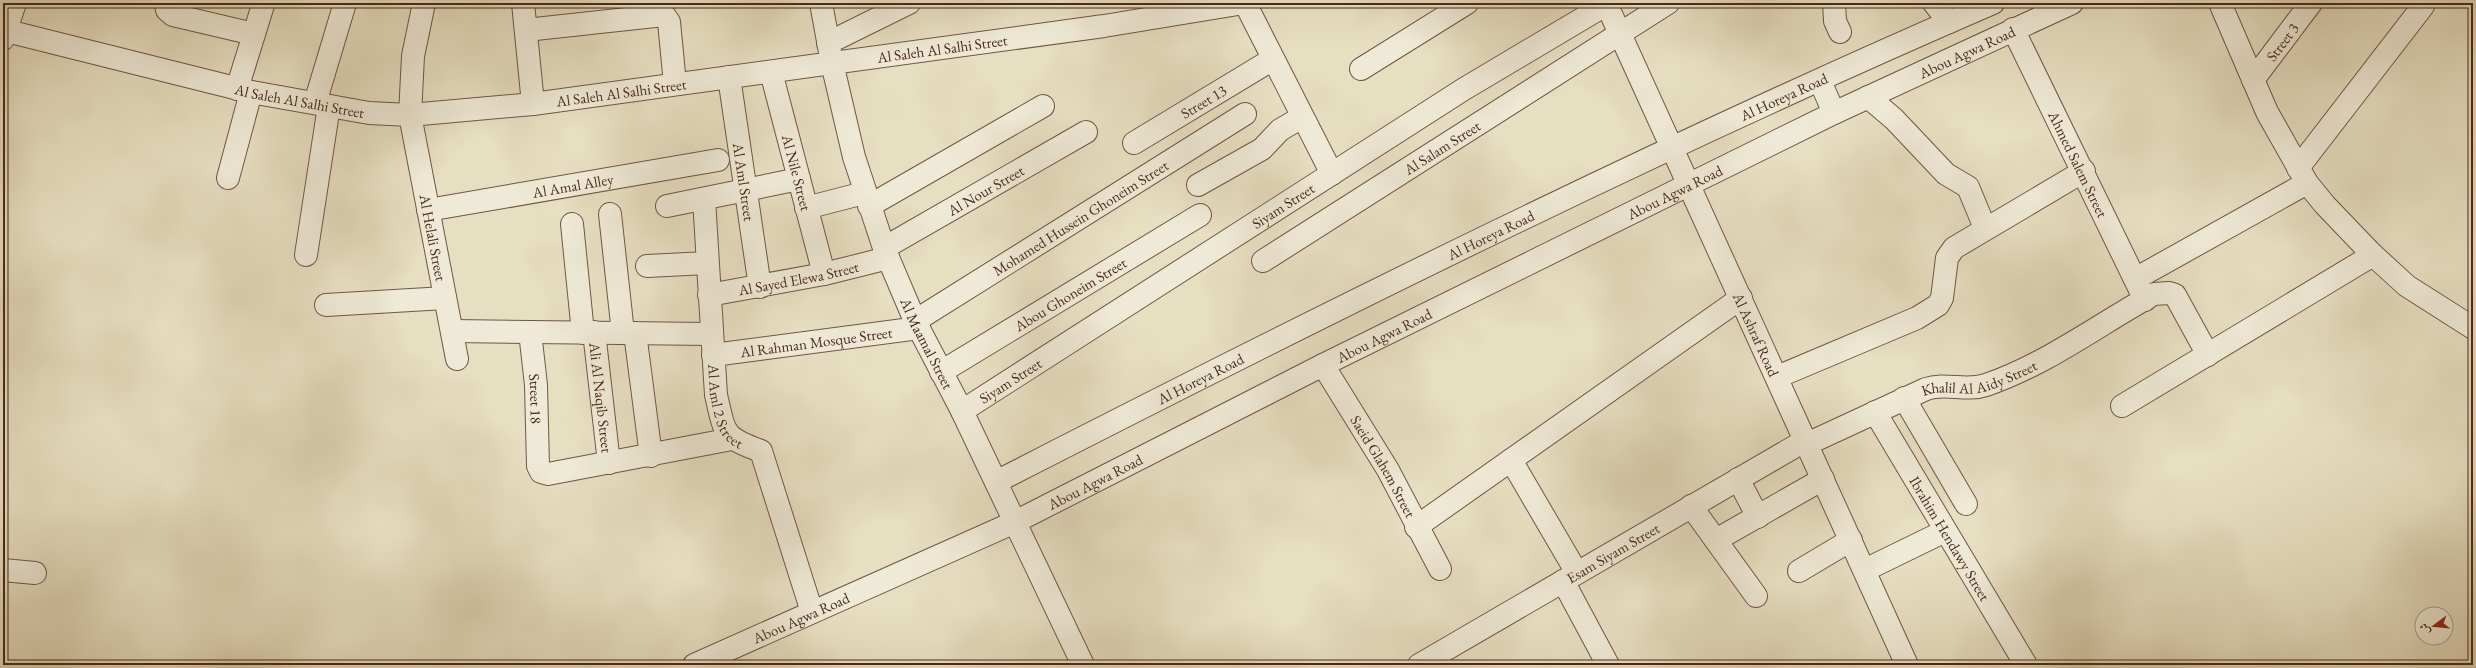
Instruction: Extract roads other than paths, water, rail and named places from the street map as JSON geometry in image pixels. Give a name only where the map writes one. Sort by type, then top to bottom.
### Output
[{"type":"street","points":[[4,33],[15,3]]},
{"type":"street","points":[[166,3],[167,10],[173,15],[254,34]]},
{"type":"street","points":[[306,254],[322,105],[345,3]]},
{"type":"street","name":"Al Helali Street","points":[[424,3],[413,56],[410,115],[458,359]]},
{"type":"street","points":[[523,3],[533,104]]},
{"type":"street","name":"Al Maamal Street","points":[[821,3],[848,137],[867,199],[886,253],[917,325],[962,411],[1083,665]]},
{"type":"street","points":[[830,53],[909,3]]},
{"type":"street","points":[[1361,69],[1467,3]]},
{"type":"street","name":"Al Salam Street","points":[[1264,261],[1668,3]]},
{"type":"street","points":[[1834,3],[1835,21],[1840,32]]},
{"type":"street","points":[[1934,3],[1949,22]]},
{"type":"street","name":"Al Horeya Road","points":[[996,482],[1259,348],[1673,147],[1994,3]]},
{"type":"street","name":"Abou Agwa Road","points":[[694,665],[1015,522],[1322,365],[1834,113],[2072,3]]},
{"type":"street","points":[[2220,3],[2253,80],[2302,176],[2325,205],[2373,255],[2407,286],[2473,328]]},
{"type":"street","name":"Street 3","points":[[2253,80],[2311,3]]},
{"type":"street","points":[[1237,4],[1273,60],[1332,174]]},
{"type":"street","name":"Al Saleh Al Salhi Street","points":[[4,33],[244,90],[369,113],[410,115],[533,104],[771,72],[830,53],[1237,4]]},
{"type":"street","name":"Al Ashraf Road","points":[[1606,4],[1690,184],[1907,665]]},
{"type":"street","name":"Siyam Street","points":[[962,411],[1464,89],[1606,4]]},
{"type":"street","points":[[228,178],[254,34],[263,5]]},
{"type":"street","points":[[2135,279],[2302,176],[2423,6]]},
{"type":"street","points":[[526,30],[626,10],[667,16],[670,22],[675,84]]},
{"type":"street","name":"Ahmed Salem Street","points":[[2014,29],[2084,171],[2145,300]]},
{"type":"street","name":"Street 13","points":[[1134,143],[1273,60]]},
{"type":"street","name":"Al Nile Street","points":[[771,72],[824,274]]},
{"type":"street","name":"Al Aml Street","points":[[729,77],[760,288]]},
{"type":"street","points":[[1820,81],[1834,113]]},
{"type":"street","points":[[1868,97],[1918,143],[1946,174],[1968,187],[1985,228]]},
{"type":"street","points":[[806,208],[867,199],[1042,106]]},
{"type":"street","name":"Mohamed Hussein Ghoneim Street","points":[[917,325],[1245,114]]},
{"type":"street","points":[[1198,186],[1262,149],[1280,130],[1302,117]]},
{"type":"street","name":"Al Nour Street","points":[[886,253],[1086,132]]},
{"type":"street","name":"Al Amal Alley","points":[[428,210],[718,160]]},
{"type":"street","points":[[1777,377],[1917,318],[1938,305],[1942,298],[1947,258],[1954,248],[1985,228],[2084,171]]},
{"type":"street","points":[[667,206],[799,179]]},
{"type":"street","name":"Al Aml 2 Street","points":[[704,198],[716,395],[723,424],[732,439],[761,451],[812,612]]},
{"type":"street","points":[[610,214],[651,456]]},
{"type":"street","name":"Abou Ghoneim Street","points":[[941,372],[1200,215]]},
{"type":"street","name":"Ali Al Naqib Street","points":[[572,224],[609,463]]},
{"type":"street","name":"Al Sayed Elewa Street","points":[[709,295],[760,288],[824,274],[886,253]]},
{"type":"street","points":[[2122,406],[2373,255]]},
{"type":"street","points":[[647,266],[707,263]]},
{"type":"street","name":"Khalil Al Aidy Street","points":[[1807,442],[1934,386],[1975,387],[2009,376],[2051,356],[2145,300],[2164,293],[2174,295],[2208,355]]},
{"type":"street","points":[[326,305],[445,298]]},
{"type":"street","points":[[1416,526],[1741,298]]},
{"type":"street","name":"Al Rahman Mosque Street","points":[[452,331],[629,333],[712,344],[917,325]]},
{"type":"street","name":"Street 18","points":[[530,332],[536,385],[538,466],[541,472],[548,474],[609,463]]},
{"type":"street","name":"Saeid Glahem Street","points":[[1322,365],[1392,477],[1407,503],[1416,526],[1440,569]]},
{"type":"street","points":[[1904,398],[1966,504]]},
{"type":"street","name":"Ibrahim Hendawy Street","points":[[1875,412],[2026,665]]},
{"type":"street","points":[[609,463],[732,439]]},
{"type":"street","name":"Esam Siyam Street","points":[[1419,665],[1738,479],[1807,442]]},
{"type":"street","points":[[1511,460],[1570,577],[1608,665]]},
{"type":"street","points":[[1738,479],[1758,517]]},
{"type":"street","points":[[1716,540],[1823,480]]},
{"type":"street","points":[[1692,506],[1756,596]]},
{"type":"street","points":[[1865,570],[1945,531]]},
{"type":"street","points":[[1799,571],[1851,540]]},
{"type":"street","points":[[3,570],[35,573]]}]
